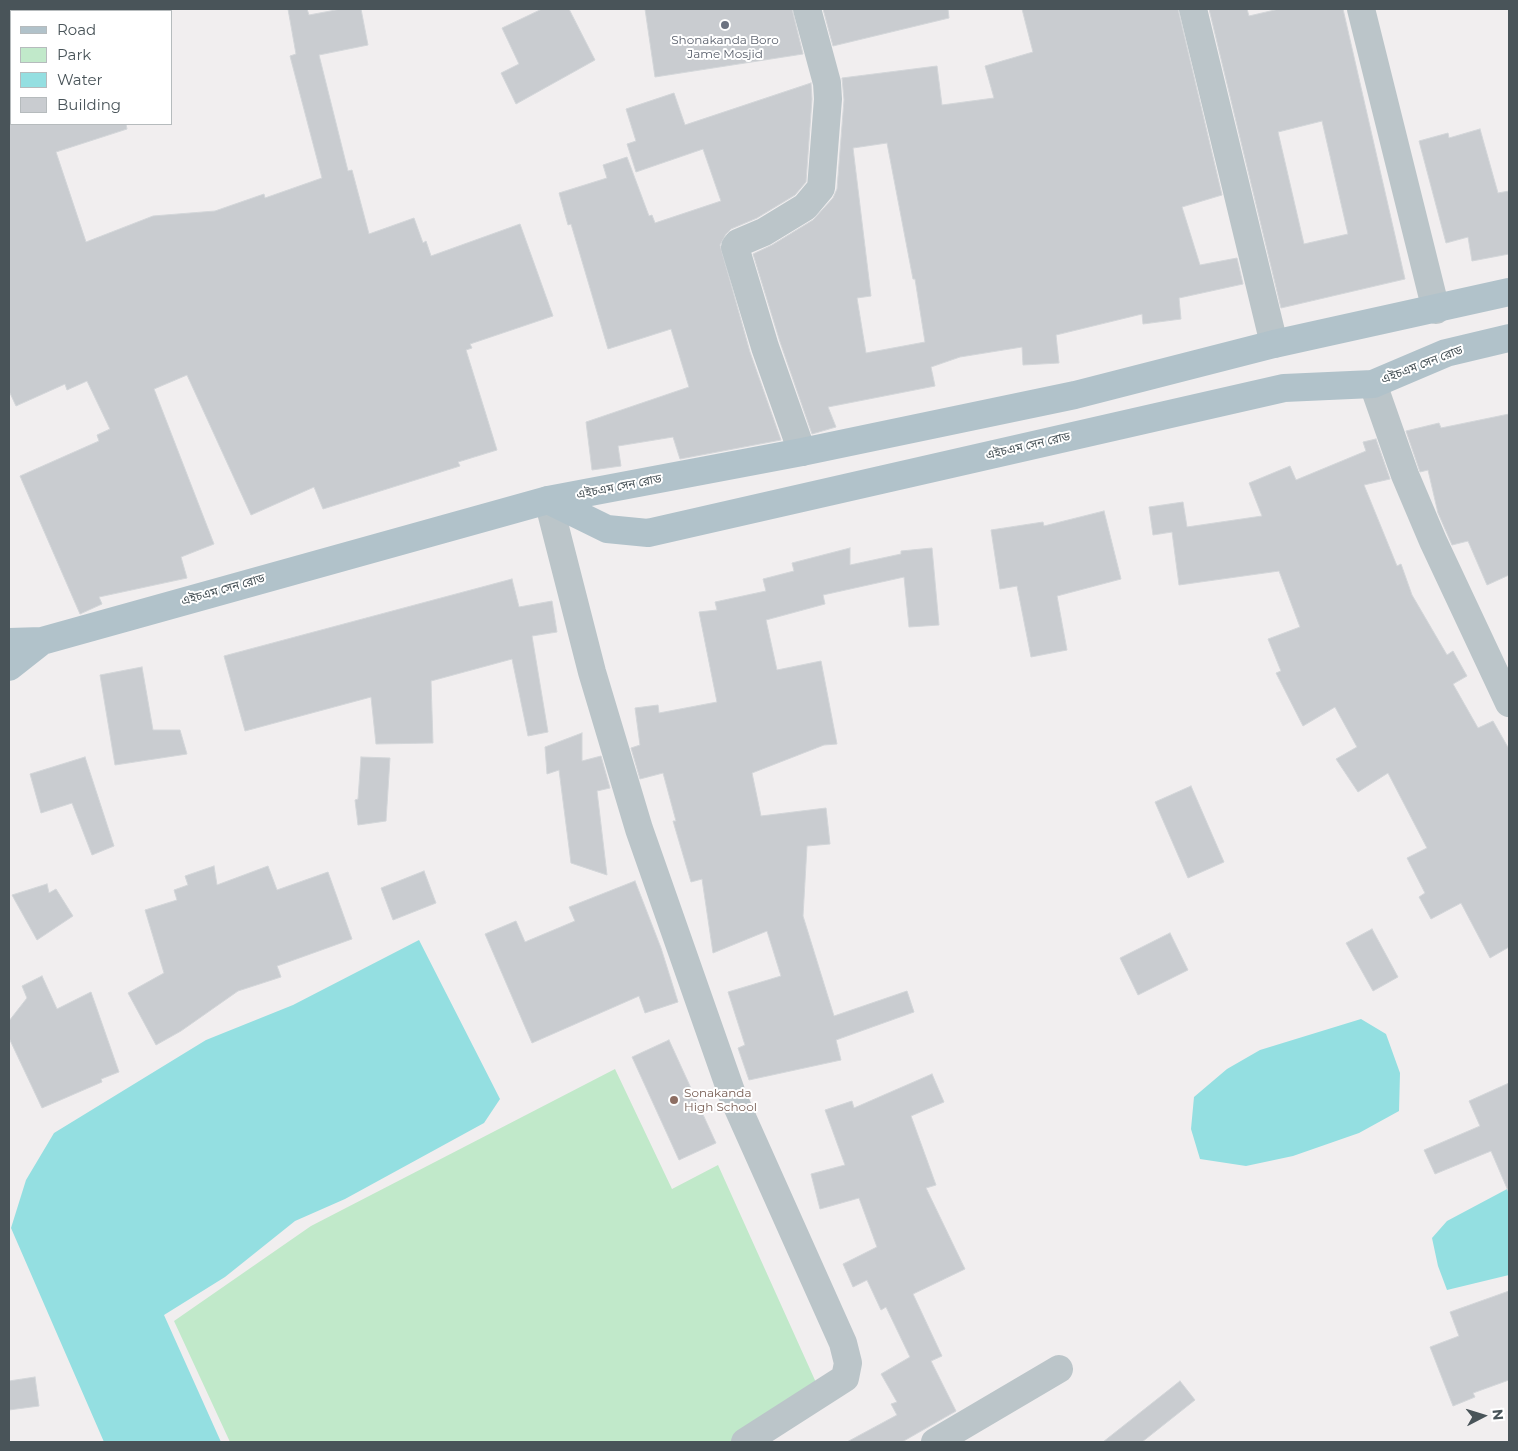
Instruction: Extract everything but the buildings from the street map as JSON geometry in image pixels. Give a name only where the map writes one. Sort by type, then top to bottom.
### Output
[{"type":"main road","name":"এইচএম সেন রোড","points":[[9,642],[42,640],[548,500],[802,452],[1075,396],[1274,344],[1436,310],[1509,292]]},
{"type":"main road","name":"এইচএম সেন রোড","points":[[548,500],[608,529],[648,533],[1284,388],[1373,384],[1446,353],[1509,338]]},
{"type":"main road","name":"এইচএম সেন রোড","points":[[9,667],[42,640]]},
{"type":"street","points":[[802,452],[765,347],[735,247],[738,243],[764,232],[805,207],[821,188],[828,109],[827,82],[808,9]]},
{"type":"street","points":[[1193,9],[1274,344]]},
{"type":"street","points":[[1361,9],[1436,310]]},
{"type":"street","points":[[1373,384],[1405,475],[1433,541],[1509,703]]},
{"type":"street","points":[[548,500],[592,672],[639,830],[733,1097],[844,1343],[848,1364],[845,1378],[745,1442]]},
{"type":"street","points":[[935,1442],[1059,1369]]},
{"type":"green space","points":[[615,1069],[672,1189],[718,1165],[823,1398],[757,1442],[230,1442],[174,1321],[311,1226]]},
{"type":"water","points":[[419,940],[500,1099],[484,1123],[345,1199],[295,1221],[225,1277],[164,1315],[221,1442],[104,1442],[11,1228],[26,1180],[54,1133],[206,1040],[293,1005]]},
{"type":"water","points":[[1361,1019],[1386,1034],[1400,1073],[1399,1111],[1359,1133],[1293,1156],[1246,1166],[1200,1159],[1191,1129],[1194,1097],[1227,1069],[1260,1050]]},
{"type":"water","points":[[1509,1188],[1509,1275],[1447,1290],[1438,1266],[1432,1238],[1447,1221]]},
{"type":"place","name":"Shonakanda Boro Jame Mosjid","points":[[725,25]]},
{"type":"place","name":"Sonakanda High School","points":[[674,1100]]}]
